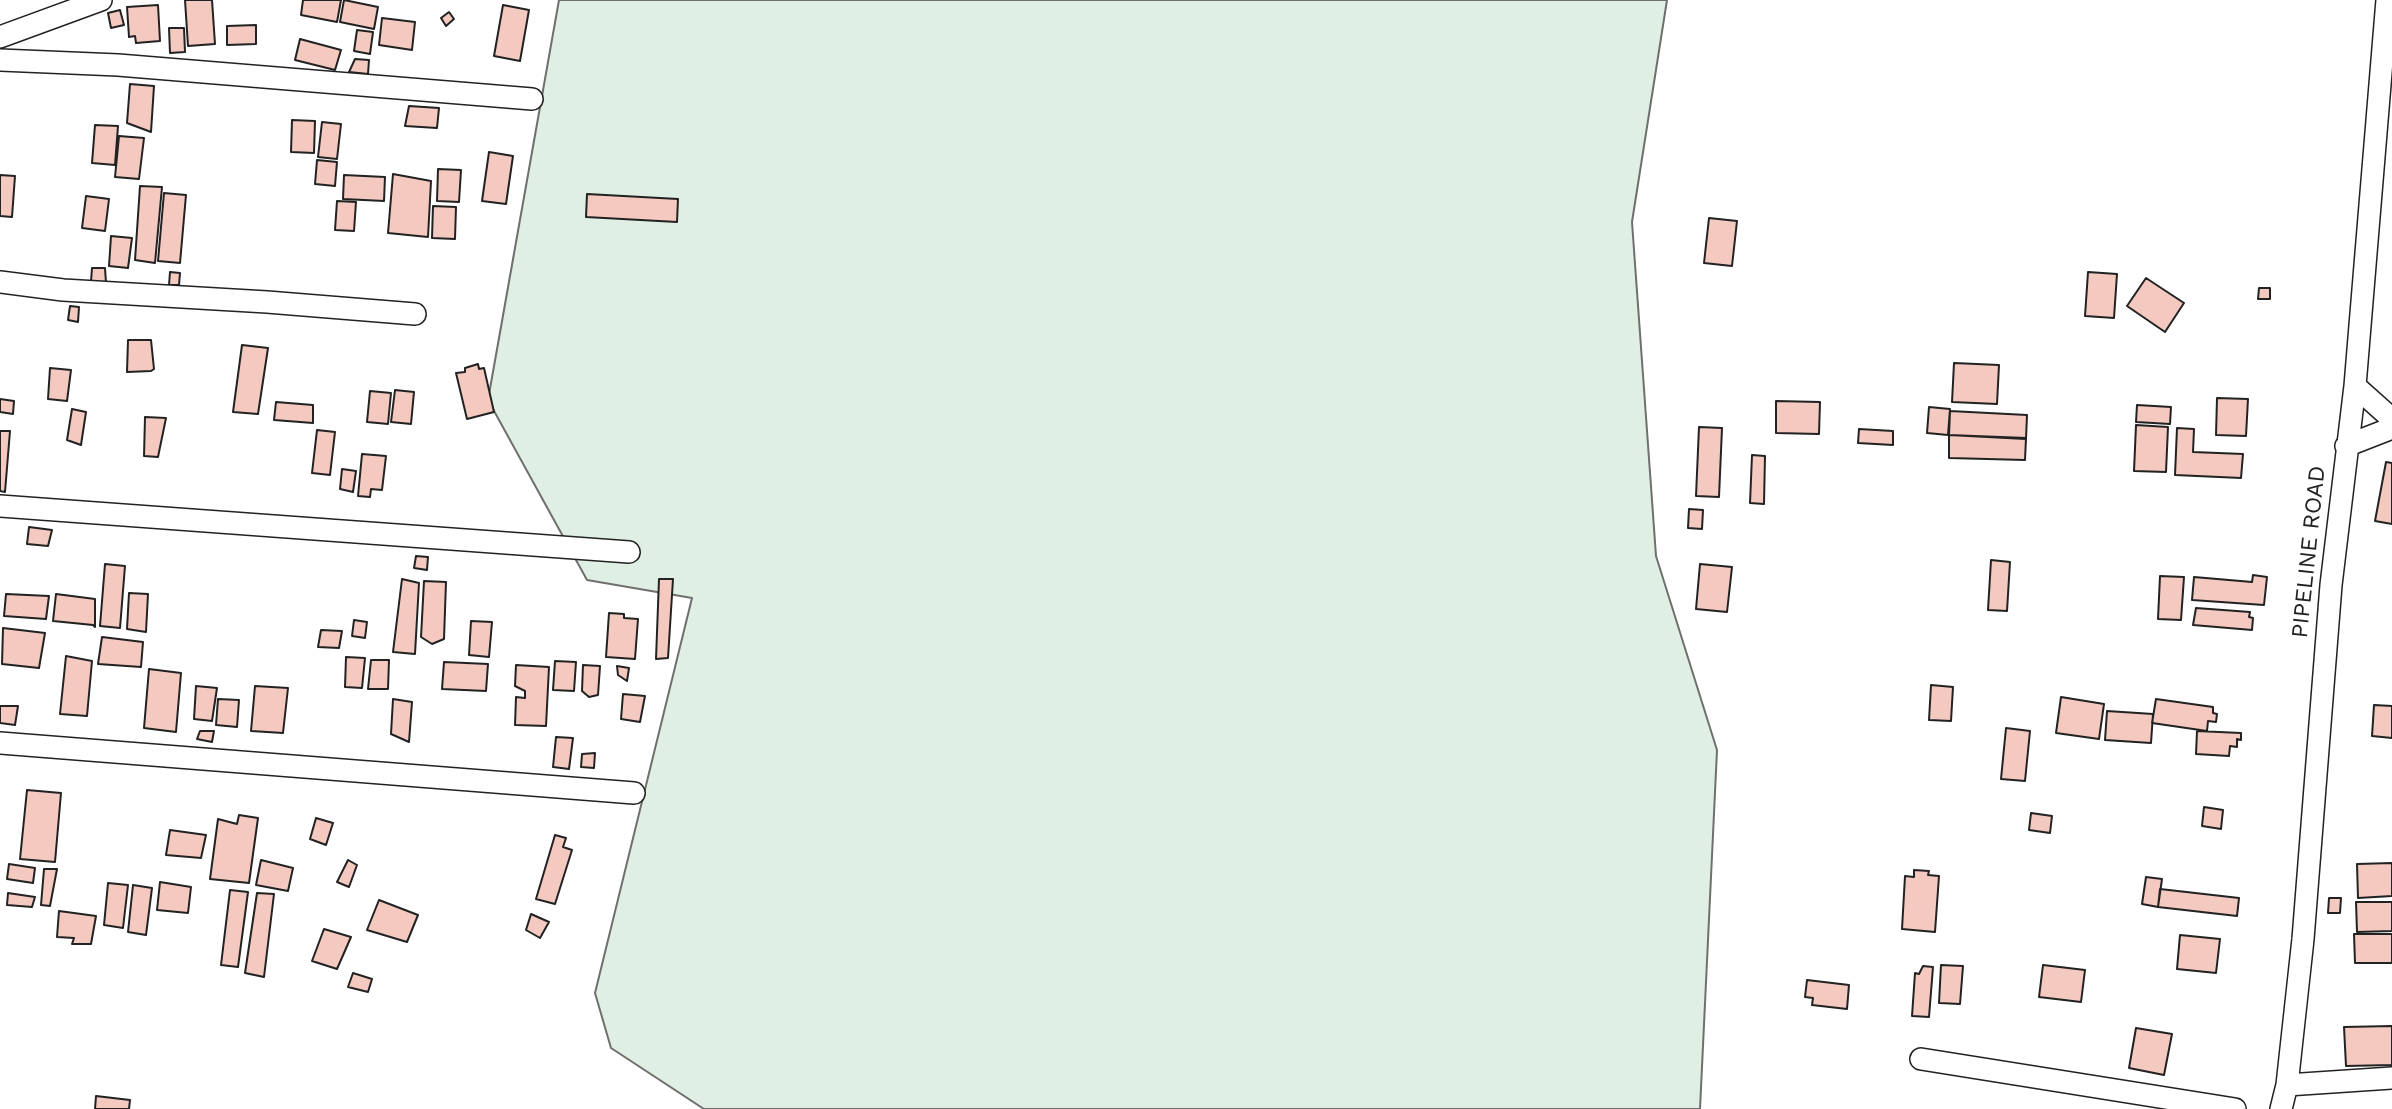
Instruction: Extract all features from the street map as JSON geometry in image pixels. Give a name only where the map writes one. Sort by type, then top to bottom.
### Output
[{"type":"street","points":[[0,37],[101,0]]},
{"type":"street","name":"PIPELINE ROAD","points":[[2281,1109],[2287,1085],[2304,929],[2331,585],[2355,386],[2387,0]]},
{"type":"street","points":[[0,60],[118,65],[532,99]]},
{"type":"street","points":[[0,282],[63,290],[415,314]]},
{"type":"street","points":[[2355,386],[2392,419]]},
{"type":"street","points":[[2346,446],[2392,428]]},
{"type":"street","points":[[0,506],[629,552]]},
{"type":"street","points":[[0,743],[634,793]]},
{"type":"street","points":[[1921,1059],[2235,1109]]},
{"type":"street","points":[[2287,1085],[2392,1078]]},
{"type":"green space","points":[[559,0],[1667,0],[1632,222],[1656,556],[1717,750],[1700,1109],[704,1109],[611,1048],[595,993],[692,598],[587,580],[488,400]]},
{"type":"building","points":[[185,0],[212,0],[215,44],[188,46]]},
{"type":"building","points":[[303,0],[341,0],[337,22],[301,15]]},
{"type":"building","points":[[344,0],[378,7],[374,29],[340,22]]},
{"type":"building","points":[[158,5],[160,41],[136,43],[135,36],[129,37],[127,7]]},
{"type":"building","points":[[503,5],[529,10],[520,61],[494,56]]},
{"type":"building","points":[[120,10],[124,25],[111,28],[108,13]]},
{"type":"building","points":[[449,12],[454,19],[446,26],[441,18]]},
{"type":"building","points":[[382,18],[415,22],[412,50],[379,45]]},
{"type":"building","points":[[256,25],[256,44],[227,45],[227,26]]},
{"type":"building","points":[[169,28],[184,28],[185,52],[170,53]]},
{"type":"building","points":[[357,30],[373,32],[370,54],[354,51]]},
{"type":"building","points":[[300,39],[341,50],[335,70],[295,60]]},
{"type":"building","points":[[355,59],[369,60],[368,74],[349,72]]},
{"type":"building","points":[[130,84],[154,86],[151,132],[127,123]]},
{"type":"building","points":[[409,106],[439,108],[437,128],[405,126]]},
{"type":"building","points":[[292,120],[315,121],[314,153],[291,152]]},
{"type":"building","points":[[322,122],[341,124],[337,159],[318,157]]},
{"type":"building","points":[[95,125],[118,126],[115,165],[92,163]]},
{"type":"building","points":[[119,136],[144,138],[139,179],[115,177]]},
{"type":"building","points":[[489,152],[513,156],[506,204],[482,201]]},
{"type":"building","points":[[317,160],[337,162],[335,186],[315,184]]},
{"type":"building","points":[[438,169],[461,170],[459,202],[437,201]]},
{"type":"building","points":[[393,174],[431,181],[428,237],[388,233]]},
{"type":"building","points":[[0,175],[15,176],[12,217],[0,216]]},
{"type":"building","points":[[344,175],[385,177],[384,201],[343,199]]},
{"type":"building","points":[[140,186],[162,187],[155,263],[135,260]]},
{"type":"building","points":[[164,193],[186,195],[180,263],[158,261]]},
{"type":"building","points":[[587,194],[678,199],[677,222],[586,217]]},
{"type":"building","points":[[86,196],[109,199],[105,231],[82,228]]},
{"type":"building","points":[[337,201],[356,202],[354,231],[335,230]]},
{"type":"building","points":[[433,206],[456,207],[455,239],[432,238]]},
{"type":"building","points":[[1709,218],[1737,221],[1732,266],[1704,263]]},
{"type":"building","points":[[111,236],[132,238],[128,268],[109,266]]},
{"type":"building","points":[[92,268],[105,268],[106,283],[91,281]]},
{"type":"building","points":[[170,272],[180,273],[179,285],[169,285]]},
{"type":"building","points":[[2088,272],[2117,274],[2114,318],[2085,316]]},
{"type":"building","points":[[2146,278],[2184,303],[2165,332],[2127,306]]},
{"type":"building","points":[[2259,288],[2270,288],[2270,299],[2258,299]]},
{"type":"building","points":[[70,306],[79,307],[78,322],[68,320]]},
{"type":"building","points":[[128,340],[151,340],[154,369],[127,372]]},
{"type":"building","points":[[242,345],[268,348],[258,414],[233,412]]},
{"type":"building","points":[[1954,363],[1999,365],[1997,404],[1952,402]]},
{"type":"building","points":[[478,364],[479,369],[484,368],[494,412],[467,419],[456,373],[465,372],[465,368]]},
{"type":"building","points":[[50,368],[71,370],[67,401],[48,399]]},
{"type":"building","points":[[395,390],[414,392],[411,424],[391,422]]},
{"type":"building","points":[[370,391],[391,393],[388,424],[367,422]]},
{"type":"building","points":[[2217,398],[2248,399],[2246,436],[2216,435]]},
{"type":"building","points":[[0,399],[14,401],[13,414],[0,412]]},
{"type":"building","points":[[1776,401],[1820,402],[1819,434],[1776,433]]},
{"type":"building","points":[[276,402],[313,405],[313,423],[274,420]]},
{"type":"building","points":[[2137,405],[2171,407],[2170,424],[2136,422]]},
{"type":"building","points":[[1929,407],[1950,409],[1948,435],[1927,433]]},
{"type":"building","points":[[72,409],[86,412],[81,445],[67,440]]},
{"type":"building","points":[[1950,411],[2027,415],[2026,439],[1949,435]]},
{"type":"building","points":[[145,417],[166,418],[158,457],[144,456]]},
{"type":"building","points":[[2136,425],[2168,427],[2166,472],[2134,471]]},
{"type":"building","points":[[1699,427],[1722,428],[1719,497],[1696,496]]},
{"type":"building","points":[[2177,428],[2194,429],[2193,452],[2243,454],[2241,478],[2175,475]]},
{"type":"building","points":[[1859,429],[1893,431],[1893,445],[1858,443]]},
{"type":"building","points":[[317,430],[335,432],[330,475],[312,473]]},
{"type":"building","points":[[0,431],[10,431],[5,492],[0,491]]},
{"type":"building","points":[[1949,435],[2026,438],[2025,460],[1949,458]]},
{"type":"building","points":[[362,454],[386,456],[382,490],[371,489],[370,497],[358,496]]},
{"type":"building","points":[[1752,455],[1765,456],[1764,504],[1750,503]]},
{"type":"building","points":[[2386,462],[2392,463],[2392,524],[2375,521]]},
{"type":"building","points":[[342,469],[356,471],[353,492],[340,489]]},
{"type":"building","points":[[1689,509],[1703,510],[1702,529],[1688,528]]},
{"type":"building","points":[[29,527],[52,530],[48,546],[27,544]]},
{"type":"building","points":[[416,556],[428,557],[427,570],[414,568]]},
{"type":"building","points":[[1991,560],[2010,562],[2007,611],[1988,610]]},
{"type":"building","points":[[105,564],[125,566],[120,628],[100,626]]},
{"type":"building","points":[[1700,564],[1732,567],[1727,612],[1696,609]]},
{"type":"building","points":[[2253,575],[2267,577],[2264,605],[2192,600],[2194,577],[2252,582]]},
{"type":"building","points":[[2160,576],[2184,577],[2181,620],[2158,619]]},
{"type":"building","points":[[402,579],[419,583],[415,654],[393,652]]},
{"type":"building","points":[[659,579],[673,579],[668,658],[656,659]]},
{"type":"building","points":[[424,581],[446,582],[444,639],[432,644],[421,637]]},
{"type":"building","points":[[129,593],[148,594],[146,632],[127,629]]},
{"type":"building","points":[[6,594],[49,596],[46,619],[4,616]]},
{"type":"building","points":[[56,594],[95,599],[95,627],[53,621]]},
{"type":"building","points":[[2196,608],[2250,612],[2249,617],[2253,618],[2252,630],[2193,625]]},
{"type":"building","points":[[609,613],[638,619],[635,659],[606,657]]},
{"type":"building","points":[[354,620],[367,622],[365,638],[352,636]]},
{"type":"building","points":[[471,621],[492,622],[489,657],[469,655]]},
{"type":"building","points":[[3,628],[45,633],[39,668],[2,664]]},
{"type":"building","points":[[321,630],[342,631],[339,648],[318,647]]},
{"type":"building","points":[[102,637],[143,642],[141,667],[98,664]]},
{"type":"building","points":[[66,656],[92,661],[87,716],[60,714]]},
{"type":"building","points":[[346,657],[365,658],[362,688],[345,687]]},
{"type":"building","points":[[371,660],[389,660],[388,689],[368,689]]},
{"type":"building","points":[[555,661],[576,662],[574,691],[553,690]]},
{"type":"building","points":[[444,662],[488,664],[486,691],[442,689]]},
{"type":"building","points":[[516,665],[549,667],[546,726],[515,725],[516,697],[525,698],[525,691],[515,686]]},
{"type":"building","points":[[583,665],[600,666],[598,695],[589,697],[582,691]]},
{"type":"building","points":[[617,666],[629,668],[627,681],[618,675]]},
{"type":"building","points":[[149,669],[181,673],[176,732],[144,728]]},
{"type":"building","points":[[1931,685],[1953,687],[1951,721],[1929,720]]},
{"type":"building","points":[[196,686],[217,688],[212,721],[194,719]]},
{"type":"building","points":[[255,686],[288,688],[283,733],[251,731]]},
{"type":"building","points":[[623,694],[645,696],[640,722],[621,719]]},
{"type":"building","points":[[2061,697],[2104,704],[2099,739],[2056,733]]},
{"type":"building","points":[[218,699],[239,700],[237,727],[216,725]]},
{"type":"building","points":[[393,699],[412,702],[409,742],[391,734]]},
{"type":"building","points":[[2156,699],[2213,707],[2213,713],[2217,714],[2216,722],[2208,721],[2207,731],[2152,723]]},
{"type":"building","points":[[2374,705],[2392,706],[2392,738],[2372,736]]},
{"type":"building","points":[[0,706],[18,706],[15,725],[0,723]]},
{"type":"building","points":[[2107,711],[2153,714],[2151,743],[2105,740]]},
{"type":"building","points":[[2006,728],[2030,731],[2025,781],[2001,779]]},
{"type":"building","points":[[200,731],[214,731],[212,742],[197,739]]},
{"type":"building","points":[[2197,731],[2241,733],[2241,740],[2237,739],[2237,747],[2230,746],[2229,756],[2196,754]]},
{"type":"building","points":[[556,737],[573,738],[569,769],[553,767]]},
{"type":"building","points":[[595,753],[594,768],[581,767],[582,754]]},
{"type":"building","points":[[27,790],[61,793],[55,862],[20,859]]},
{"type":"building","points":[[2204,807],[2223,810],[2221,829],[2202,826]]},
{"type":"building","points":[[2031,813],[2052,816],[2050,833],[2029,830]]},
{"type":"building","points":[[239,815],[258,818],[249,883],[210,879],[218,819],[237,824]]},
{"type":"building","points":[[316,818],[333,823],[326,845],[310,839]]},
{"type":"building","points":[[170,830],[206,835],[201,858],[166,855]]},
{"type":"building","points":[[555,835],[566,838],[563,847],[572,850],[555,904],[536,899]]},
{"type":"building","points":[[261,860],[293,868],[288,891],[256,885]]},
{"type":"building","points":[[348,860],[357,865],[349,887],[337,882]]},
{"type":"building","points":[[2392,863],[2392,896],[2358,898],[2357,864]]},
{"type":"building","points":[[9,864],[35,868],[33,883],[7,879]]},
{"type":"building","points":[[44,869],[57,869],[50,906],[41,905]]},
{"type":"building","points":[[1914,870],[1929,871],[1928,875],[1939,876],[1935,932],[1902,929],[1905,876],[1914,877]]},
{"type":"building","points":[[2146,877],[2162,879],[2158,907],[2142,904]]},
{"type":"building","points":[[160,882],[191,887],[188,913],[157,910]]},
{"type":"building","points":[[108,883],[128,885],[123,928],[104,925]]},
{"type":"building","points":[[133,885],[152,888],[146,935],[128,932]]},
{"type":"building","points":[[2160,889],[2239,898],[2237,916],[2158,907]]},
{"type":"building","points":[[230,890],[248,892],[238,967],[221,965]]},
{"type":"building","points":[[8,893],[35,897],[32,907],[7,905]]},
{"type":"building","points":[[257,893],[274,894],[264,977],[245,973]]},
{"type":"building","points":[[2329,898],[2341,898],[2340,913],[2328,913]]},
{"type":"building","points":[[379,900],[418,915],[407,942],[367,930]]},
{"type":"building","points":[[2356,902],[2392,902],[2392,931],[2357,932]]},
{"type":"building","points":[[59,911],[96,916],[91,944],[72,944],[74,938],[57,937]]},
{"type":"building","points":[[531,914],[549,922],[540,938],[526,930]]},
{"type":"building","points":[[324,929],[351,937],[337,969],[312,961]]},
{"type":"building","points":[[2354,934],[2392,934],[2392,963],[2355,963]]},
{"type":"building","points":[[2180,935],[2220,939],[2216,973],[2177,969]]},
{"type":"building","points":[[1941,965],[1963,966],[1960,1004],[1939,1003]]},
{"type":"building","points":[[2043,965],[2085,970],[2081,1002],[2039,997]]},
{"type":"building","points":[[1923,966],[1933,967],[1929,1017],[1912,1016],[1915,973],[1919,974]]},
{"type":"building","points":[[353,973],[372,979],[368,992],[348,987]]},
{"type":"building","points":[[1807,980],[1849,985],[1847,1009],[1812,1005],[1813,998],[1805,997]]},
{"type":"building","points":[[2392,1026],[2392,1065],[2346,1066],[2344,1027]]},
{"type":"building","points":[[2136,1028],[2172,1034],[2164,1075],[2129,1068]]},
{"type":"building","points":[[96,1096],[130,1100],[129,1109],[95,1109]]}]
